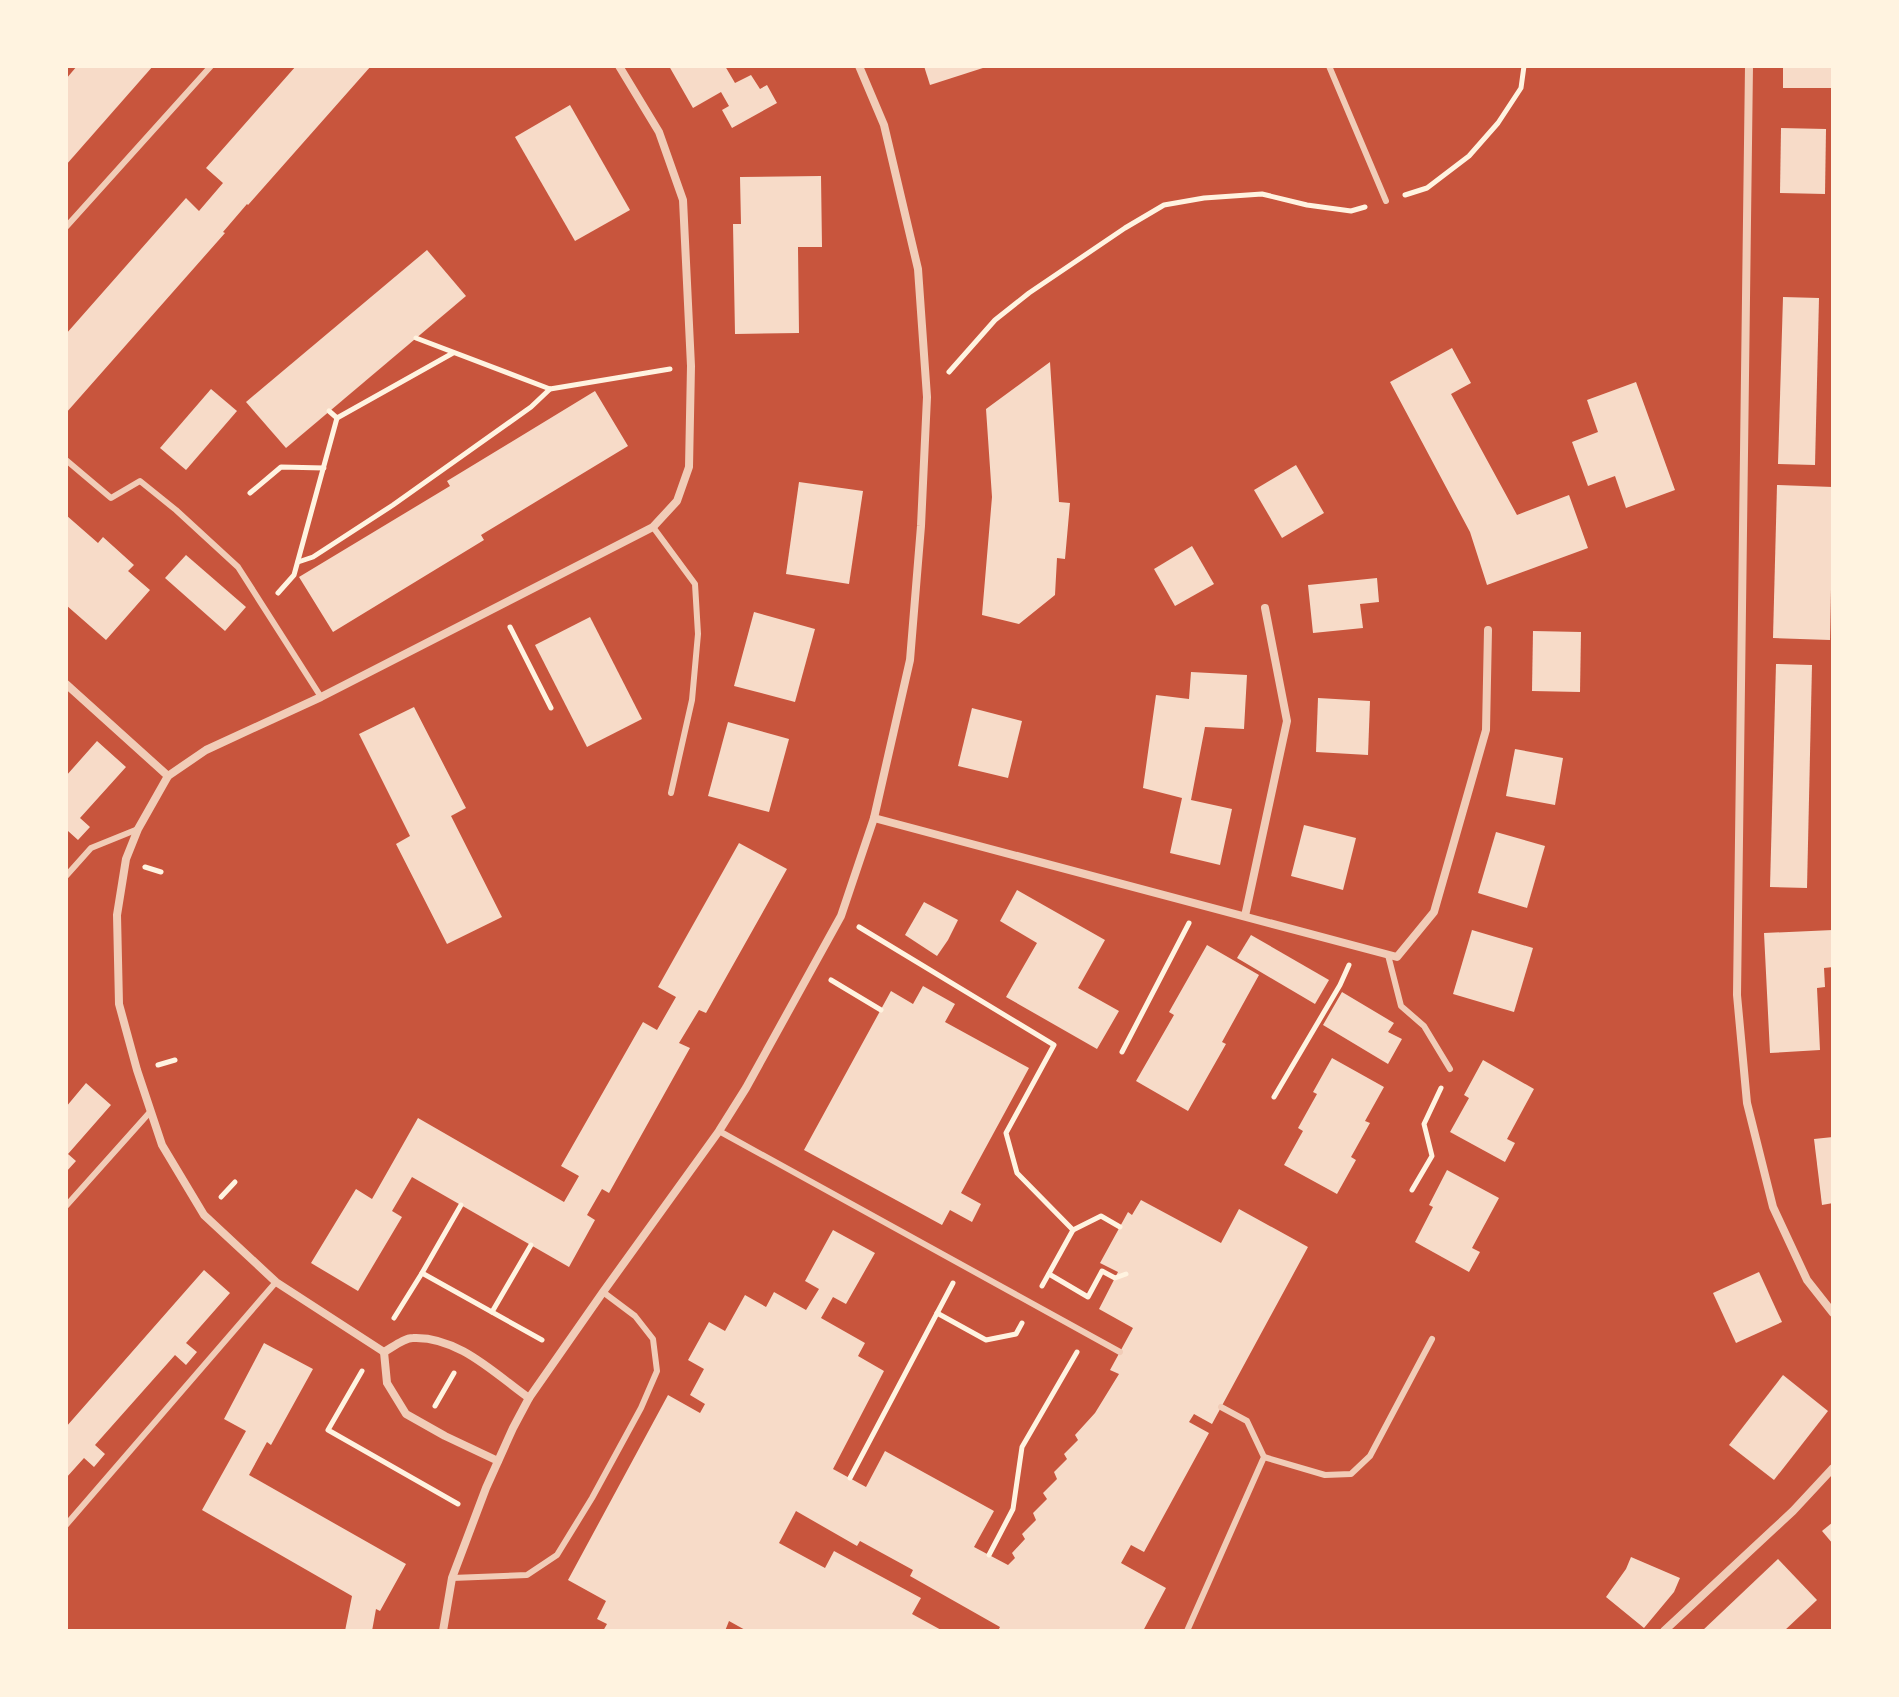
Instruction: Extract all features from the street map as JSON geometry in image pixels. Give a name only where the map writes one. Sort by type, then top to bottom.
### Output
[{"type":"street","points":[[498,1461],[406,1414],[387,1383],[380,1350],[276,1282],[204,1215],[162,1145],[150,1112],[119,1004],[117,915],[126,859],[138,829],[168,776],[206,750],[321,697],[653,527],[677,501],[689,467],[691,366],[683,200],[659,132],[619,66]]},
{"type":"street","points":[[443,1631],[452,1578],[498,1461],[529,1398],[719,1131],[746,1088],[841,916],[874,818],[910,660],[927,397],[918,269],[884,125],[859,66]]},
{"type":"street","points":[[1749,66],[1737,995],[1747,1103],[1773,1207],[1807,1280],[1833,1313]]},
{"type":"street","points":[[1245,916],[1287,721],[1265,608]]},
{"type":"street","points":[[874,818],[1397,957],[1434,912],[1486,730],[1488,630]]},
{"type":"street","points":[[66,684],[168,776]]},
{"type":"street","points":[[380,1350],[410,1338],[449,1343],[529,1398]]},
{"type":"street","points":[[1664,1631],[1793,1511],[1833,1468]]},
{"type":"lane","points":[[66,227],[211,66]]},
{"type":"lane","points":[[1329,66],[1386,201]]},
{"type":"lane","points":[[66,460],[111,498],[140,481],[238,567],[321,697]]},
{"type":"lane","points":[[653,527],[695,584],[698,634],[692,700],[671,793]]},
{"type":"lane","points":[[66,876],[91,848],[138,829]]},
{"type":"lane","points":[[1388,955],[1401,1006],[1424,1026],[1450,1069]]},
{"type":"lane","points":[[66,1206],[150,1112]]},
{"type":"lane","points":[[719,1131],[1120,1352]]},
{"type":"lane","points":[[66,1525],[276,1282]]},
{"type":"lane","points":[[452,1578],[527,1575],[557,1555],[628,1434],[657,1371],[653,1339],[635,1316],[603,1292]]},
{"type":"lane","points":[[1221,1407],[1247,1421],[1264,1457],[1325,1475],[1351,1474],[1370,1456],[1432,1339]]},
{"type":"lane","points":[[1187,1631],[1264,1457]]},
{"type":"path","points":[[927,397],[995,320],[1029,293],[1164,205],[1204,198],[1262,194],[1351,211],[1427,188],[1469,156],[1498,123],[1521,88],[1524,66]]},
{"type":"path","points":[[416,338],[550,389],[691,366]]},
{"type":"path","points":[[264,608],[294,575],[337,418],[453,353]]},
{"type":"path","points":[[298,562],[313,557],[393,505],[531,407],[550,389]]},
{"type":"path","points":[[329,411],[337,418]]},
{"type":"path","points":[[250,493],[281,467],[324,468]]},
{"type":"path","points":[[499,604],[551,708]]},
{"type":"path","points":[[1122,1052],[1197,903]]},
{"type":"path","points":[[841,916],[1054,1045],[1006,1133],[1017,1173],[1073,1230]]},
{"type":"path","points":[[1274,1097],[1340,985],[1357,946]]},
{"type":"path","points":[[813,969],[881,1010]]},
{"type":"path","points":[[1412,1190],[1432,1156],[1424,1124],[1450,1069]]},
{"type":"path","points":[[461,1205],[380,1350],[328,1430],[476,1515]]},
{"type":"path","points":[[937,1313],[986,1340],[1016,1334],[1073,1230],[1101,1216],[1120,1227]]},
{"type":"path","points":[[492,1312],[531,1245]]},
{"type":"path","points":[[850,1478],[963,1265]]},
{"type":"path","points":[[1049,1274],[1088,1297],[1102,1271],[1115,1278],[1126,1274]]},
{"type":"path","points":[[422,1273],[562,1352]]},
{"type":"path","points":[[989,1555],[1013,1509],[1022,1447],[1087,1334]]},
{"type":"path","points":[[425,1424],[466,1353]]},
{"type":"building","points":[[77,66],[153,66],[66,165],[66,79]]},
{"type":"building","points":[[296,66],[371,66],[66,413],[66,334],[186,198],[199,211],[223,183],[206,168]]},
{"type":"building","points":[[669,66],[725,66],[735,83],[751,75],[760,89],[767,85],[777,103],[732,128],[722,110],[729,106],[721,92],[693,108]]},
{"type":"building","points":[[924,66],[986,66],[986,67],[930,85]]},
{"type":"building","points":[[1783,66],[1833,66],[1833,88],[1783,88]]},
{"type":"building","points":[[570,105],[630,210],[575,241],[515,137]]},
{"type":"building","points":[[1781,128],[1826,129],[1825,194],[1780,193]]},
{"type":"building","points":[[821,176],[822,247],[798,247],[799,333],[735,334],[733,224],[741,224],[740,177]]},
{"type":"building","points":[[427,250],[466,296],[286,448],[246,402]]},
{"type":"building","points":[[1783,297],[1819,298],[1815,465],[1778,464]]},
{"type":"building","points":[[1452,348],[1471,383],[1451,394],[1517,515],[1569,495],[1588,548],[1487,585],[1470,532],[1390,382]]},
{"type":"building","points":[[1050,362],[1059,502],[1070,503],[1065,559],[1057,558],[1055,595],[1019,624],[982,615],[992,497],[986,409]]},
{"type":"building","points":[[1636,382],[1675,490],[1626,508],[1615,476],[1588,486],[1572,442],[1598,432],[1587,400]]},
{"type":"building","points":[[211,389],[237,411],[186,470],[160,448]]},
{"type":"building","points":[[595,391],[628,446],[481,535],[484,540],[333,632],[299,577],[450,486],[447,481]]},
{"type":"building","points":[[1296,465],[1324,513],[1282,538],[1254,490]]},
{"type":"building","points":[[799,482],[863,491],[849,584],[786,574]]},
{"type":"building","points":[[1777,485],[1833,487],[1830,640],[1773,638]]},
{"type":"building","points":[[66,515],[98,543],[103,537],[134,565],[128,571],[150,590],[106,640],[66,605]]},
{"type":"building","points":[[1192,546],[1214,584],[1175,606],[1154,569]]},
{"type":"building","points":[[186,555],[246,607],[225,631],[165,578]]},
{"type":"building","points":[[1377,578],[1379,602],[1360,604],[1363,628],[1313,633],[1308,585]]},
{"type":"building","points":[[754,612],[815,629],[795,702],[734,686]]},
{"type":"building","points":[[590,617],[642,719],[587,747],[535,645]]},
{"type":"building","points":[[1533,631],[1581,632],[1580,692],[1532,691]]},
{"type":"building","points":[[1776,664],[1812,665],[1807,888],[1770,887]]},
{"type":"building","points":[[1191,672],[1247,675],[1244,729],[1205,727],[1191,800],[1232,809],[1220,865],[1170,853],[1182,798],[1143,788],[1156,695],[1189,699]]},
{"type":"building","points":[[1318,698],[1370,701],[1368,755],[1316,752]]},
{"type":"building","points":[[414,707],[466,808],[451,816],[502,917],[447,944],[396,844],[410,836],[359,734]]},
{"type":"building","points":[[972,708],[1022,721],[1008,778],[958,766]]},
{"type":"building","points":[[728,722],[789,739],[769,812],[708,796]]},
{"type":"building","points":[[97,741],[126,767],[80,818],[90,827],[78,840],[68,831],[66,834],[66,776]]},
{"type":"building","points":[[1515,749],[1563,758],[1555,805],[1506,796]]},
{"type":"building","points":[[1304,825],[1356,838],[1343,890],[1291,876]]},
{"type":"building","points":[[1496,832],[1545,846],[1527,908],[1478,893]]},
{"type":"building","points":[[739,843],[787,869],[706,1013],[699,1010],[679,1043],[690,1048],[609,1193],[602,1189],[587,1215],[595,1220],[569,1267],[412,1177],[392,1211],[402,1217],[358,1291],[311,1263],[356,1189],[372,1199],[418,1118],[564,1202],[579,1176],[561,1166],[643,1022],[657,1030],[676,997],[658,987]]},
{"type":"building","points":[[1017,890],[1105,940],[1078,988],[1119,1011],[1097,1049],[1006,997],[1037,943],[1000,921]]},
{"type":"building","points":[[924,902],[958,920],[937,956],[905,935]]},
{"type":"building","points":[[1472,930],[1533,948],[1514,1012],[1453,994]]},
{"type":"building","points":[[1833,930],[1833,967],[1824,968],[1825,987],[1817,988],[1820,1050],[1770,1053],[1764,933]]},
{"type":"building","points":[[1251,935],[1329,980],[1315,1004],[1237,958]]},
{"type":"building","points":[[1207,945],[1259,975],[1222,1042],[1226,1044],[1188,1111],[1136,1081],[1174,1015],[1169,1012]]},
{"type":"building","points":[[923,986],[955,1004],[945,1022],[1029,1068],[961,1193],[981,1204],[972,1222],[950,1210],[942,1225],[804,1150],[891,991],[913,1004]]},
{"type":"building","points":[[1342,992],[1394,1023],[1388,1032],[1402,1039],[1388,1064],[1323,1025]]},
{"type":"building","points":[[1332,1058],[1384,1087],[1365,1121],[1370,1123],[1351,1157],[1356,1160],[1337,1194],[1284,1165],[1303,1131],[1298,1128],[1317,1094],[1313,1092]]},
{"type":"building","points":[[1483,1060],[1534,1089],[1507,1139],[1515,1143],[1505,1162],[1450,1132],[1469,1098],[1464,1095]]},
{"type":"building","points":[[86,1083],[111,1105],[68,1154],[76,1161],[66,1172],[66,1107]]},
{"type":"building","points":[[1833,1137],[1833,1203],[1822,1205],[1814,1139]]},
{"type":"building","points":[[1447,1170],[1499,1198],[1472,1248],[1480,1252],[1469,1272],[1415,1242]]},
{"type":"building","points":[[1141,1200],[1221,1243],[1239,1209],[1308,1247],[1212,1424],[1194,1414],[1189,1422],[1209,1433],[1144,1552],[1131,1545],[1121,1563],[1166,1588],[1143,1631],[998,1631],[1000,1627],[910,1576],[913,1570],[860,1541],[857,1546],[796,1511],[779,1543],[825,1568],[834,1551],[921,1598],[912,1614],[943,1631],[747,1631],[729,1621],[725,1631],[603,1631],[607,1624],[597,1619],[606,1601],[568,1580],[668,1395],[700,1413],[705,1404],[690,1395],[704,1369],[688,1360],[709,1322],[725,1331],[745,1295],[766,1307],[774,1292],[806,1310],[819,1289],[805,1281],[833,1230],[875,1253],[846,1304],[833,1297],[821,1318],[865,1343],[858,1356],[884,1371],[833,1469],[866,1487],[885,1451],[994,1511],[974,1547],[1008,1565],[1015,1558],[1012,1553],[1025,1539],[1022,1534],[1036,1520],[1033,1513],[1047,1499],[1043,1493],[1057,1479],[1054,1472],[1067,1459],[1064,1454],[1078,1440],[1075,1435],[1095,1413],[1119,1374],[1110,1370],[1133,1328],[1099,1309],[1118,1272],[1100,1263],[1128,1212],[1132,1215]]},
{"type":"building","points":[[204,1270],[230,1293],[186,1343],[197,1352],[186,1365],[175,1355],[95,1445],[105,1454],[94,1467],[84,1458],[66,1478],[66,1427]]},
{"type":"building","points":[[1759,1272],[1782,1322],[1736,1343],[1713,1293]]},
{"type":"building","points":[[264,1343],[313,1369],[271,1445],[267,1442],[249,1475],[406,1564],[380,1611],[376,1609],[372,1631],[345,1631],[352,1596],[202,1510],[246,1431],[224,1419]]},
{"type":"building","points":[[1783,1375],[1828,1411],[1774,1480],[1729,1445]]},
{"type":"building","points":[[1833,1522],[1833,1544],[1822,1531]]},
{"type":"building","points":[[1631,1557],[1680,1578],[1674,1592],[1644,1628],[1606,1597]]},
{"type":"building","points":[[1778,1559],[1817,1600],[1784,1631],[1702,1631]]}]
